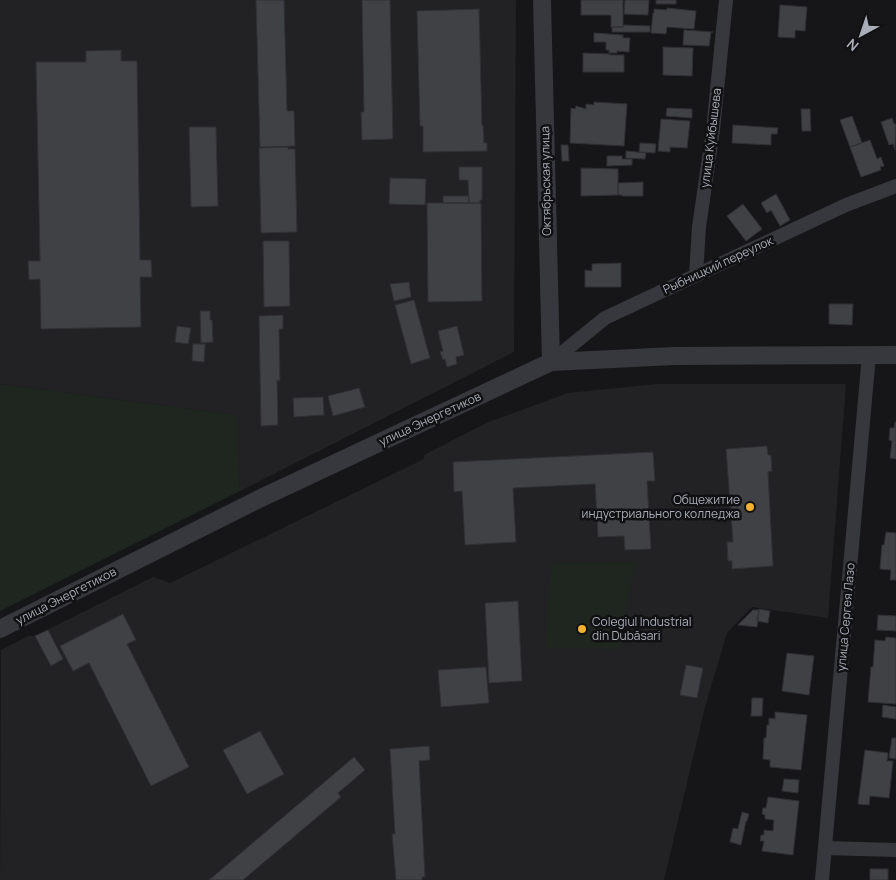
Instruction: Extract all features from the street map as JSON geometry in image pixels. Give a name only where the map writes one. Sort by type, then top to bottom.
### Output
[{"type":"street","name":"Октябрьская улица","points":[[542,0],[551,362]]},
{"type":"street","name":"улица Куйбышева","points":[[696,275],[699,227],[713,130],[726,0]]},
{"type":"street","name":"Рыбницкий переулок","points":[[551,362],[605,318],[846,205],[896,186]]},
{"type":"street","name":"улица Сергея Лазо","points":[[822,880],[869,355]]},
{"type":"street","name":"улица Энергетиков","points":[[0,630],[259,499],[551,362],[674,356],[896,355]]},
{"type":"street","points":[[826,848],[896,850]]},
{"type":"shaded area","points":[[0,0],[516,0],[514,352],[240,491],[235,415],[0,384]]},
{"type":"shaded area","points":[[0,384],[236,415],[240,491],[0,611]]},
{"type":"shaded area","name":"Colegiul Industrial din Dubăsari","points":[[656,384],[846,384],[828,618],[752,607],[727,633],[705,707],[664,880],[0,880],[1,650],[28,636],[35,636],[153,577],[170,583],[424,459],[424,455],[486,423],[568,393]]},
{"type":"shaded area","points":[[635,562],[618,649],[545,648],[551,563]]},
{"type":"building","points":[[256,0],[284,0],[287,111],[294,111],[295,146],[260,147]]},
{"type":"building","points":[[362,0],[390,0],[393,139],[362,140],[361,112],[364,112]]},
{"type":"building","points":[[581,0],[623,0],[623,27],[611,27],[611,15],[581,15]]},
{"type":"building","points":[[625,0],[649,0],[648,15],[624,14]]},
{"type":"building","points":[[656,0],[676,0],[676,4],[656,4]]},
{"type":"building","points":[[780,5],[807,7],[805,31],[795,30],[795,38],[778,37]]},
{"type":"building","points":[[667,8],[696,11],[694,29],[667,27],[666,34],[651,33],[654,9],[667,10]]},
{"type":"building","points":[[479,9],[482,125],[484,143],[487,143],[487,151],[423,152],[423,126],[420,126],[417,11]]},
{"type":"building","points":[[623,25],[650,26],[650,32],[612,32],[612,27],[623,27]]},
{"type":"building","points":[[684,30],[713,32],[711,32],[709,46],[683,45]]},
{"type":"building","points":[[594,33],[623,35],[623,38],[630,38],[629,52],[617,51],[617,53],[609,53],[609,50],[606,50],[606,42],[594,42]]},
{"type":"building","points":[[663,47],[693,48],[692,76],[663,75]]},
{"type":"building","points":[[121,50],[121,61],[137,61],[140,260],[151,260],[152,277],[140,277],[141,327],[41,329],[40,279],[29,280],[28,261],[40,261],[36,62],[86,62],[86,51]]},
{"type":"building","points":[[583,53],[624,55],[624,72],[583,72]]},
{"type":"building","points":[[594,102],[627,104],[624,146],[570,143],[571,108],[575,109],[576,106],[586,109],[586,104],[594,105]]},
{"type":"building","points":[[667,108],[692,109],[692,118],[666,116]]},
{"type":"building","points":[[801,109],[810,109],[811,131],[802,131]]},
{"type":"building","points":[[852,116],[862,143],[850,147],[840,120]]},
{"type":"building","points":[[892,118],[894,124],[896,124],[895,150],[893,144],[889,145],[881,122]]},
{"type":"building","points":[[661,119],[690,121],[687,148],[670,147],[670,152],[658,151]]},
{"type":"building","points":[[733,125],[778,128],[777,134],[771,134],[771,145],[732,143]]},
{"type":"building","points":[[189,127],[216,127],[218,206],[191,207]]},
{"type":"building","points":[[870,140],[877,159],[881,157],[884,166],[880,167],[881,170],[861,177],[850,147]]},
{"type":"building","points":[[640,143],[656,144],[655,153],[639,152]]},
{"type":"building","points":[[561,145],[568,145],[569,161],[562,161]]},
{"type":"building","points":[[288,147],[288,149],[295,149],[297,232],[261,233],[259,148]]},
{"type":"building","points":[[626,151],[646,153],[645,159],[626,158]]},
{"type":"building","points":[[607,156],[622,156],[622,159],[632,159],[632,165],[607,166]]},
{"type":"building","points":[[459,167],[482,167],[482,200],[480,200],[480,203],[469,203],[468,180],[459,180]]},
{"type":"building","points":[[581,168],[618,169],[618,195],[581,196]]},
{"type":"building","points":[[390,178],[426,179],[425,205],[389,204]]},
{"type":"building","points":[[643,182],[643,196],[618,195],[618,183]]},
{"type":"building","points":[[776,194],[790,220],[780,226],[771,210],[767,213],[761,203]]},
{"type":"building","points":[[443,196],[469,196],[469,203],[443,203]]},
{"type":"building","points":[[427,203],[481,203],[482,301],[428,302]]},
{"type":"building","points":[[743,204],[762,229],[746,241],[727,216]]},
{"type":"building","points":[[263,241],[289,241],[290,306],[264,307]]},
{"type":"building","points":[[621,263],[621,287],[585,287],[585,270],[592,271],[592,264]]},
{"type":"building","points":[[409,282],[411,297],[394,301],[390,284]]},
{"type":"building","points":[[414,300],[430,358],[411,364],[395,305]]},
{"type":"building","points":[[829,304],[853,304],[852,325],[829,324]]},
{"type":"building","points":[[200,311],[210,311],[213,342],[201,343]]},
{"type":"building","points":[[283,315],[283,329],[279,329],[280,381],[277,380],[278,425],[261,426],[259,316]]},
{"type":"building","points":[[177,326],[191,328],[188,344],[175,342]]},
{"type":"building","points":[[457,326],[464,355],[456,357],[457,364],[447,367],[445,359],[443,360],[440,352],[443,351],[438,331]]},
{"type":"building","points":[[193,344],[205,344],[204,362],[192,361]]},
{"type":"building","points":[[359,388],[365,407],[333,416],[328,396]]},
{"type":"building","points":[[323,397],[324,415],[294,417],[293,398]]},
{"type":"building","points":[[895,422],[896,459],[890,458],[892,441],[889,440],[890,428],[894,428]]},
{"type":"building","name":"Общежитие индустриального колледжа","points":[[767,446],[768,455],[771,455],[772,471],[768,472],[773,566],[732,569],[732,561],[728,561],[727,542],[733,542],[726,449]]},
{"type":"building","points":[[653,452],[655,481],[647,481],[651,549],[625,550],[624,536],[598,537],[595,484],[513,488],[516,542],[465,545],[462,491],[454,492],[453,462]]},
{"type":"building","points":[[886,532],[896,533],[896,580],[890,580],[891,570],[880,569],[882,545],[884,545]]},
{"type":"building","points":[[518,601],[522,681],[489,683],[485,603]]},
{"type":"building","points":[[759,609],[770,611],[768,623],[757,621]]},
{"type":"building","points":[[753,610],[759,610],[757,627],[738,625]]},
{"type":"building","points":[[123,614],[136,640],[127,644],[189,767],[151,786],[89,663],[73,671],[60,646]]},
{"type":"building","points":[[878,615],[896,616],[896,631],[877,630]]},
{"type":"building","points":[[48,630],[63,659],[51,666],[35,636]]},
{"type":"building","points":[[886,637],[896,638],[896,704],[868,702],[875,640],[885,641]]},
{"type":"building","points":[[787,653],[814,656],[809,695],[782,691]]},
{"type":"building","points":[[686,665],[703,668],[697,698],[680,695]]},
{"type":"building","points":[[486,667],[489,703],[441,707],[438,670]]},
{"type":"building","points":[[752,698],[763,698],[762,716],[751,716]]},
{"type":"building","points":[[883,705],[896,707],[896,719],[882,717]]},
{"type":"building","points":[[775,712],[807,715],[801,770],[770,767],[770,760],[763,759],[767,725],[769,725],[769,718],[775,719]]},
{"type":"building","points":[[260,731],[284,774],[247,794],[223,750]]},
{"type":"building","points":[[892,738],[896,738],[896,759],[889,758]]},
{"type":"building","points":[[429,746],[430,760],[419,761],[425,877],[422,877],[422,880],[396,880],[392,834],[395,834],[390,749]]},
{"type":"building","points":[[865,750],[888,753],[887,761],[893,761],[889,798],[870,796],[869,805],[858,804]]},
{"type":"building","points":[[354,757],[365,770],[338,793],[341,797],[243,880],[209,880]]},
{"type":"building","points":[[784,779],[799,780],[798,793],[782,791]]},
{"type":"building","points":[[768,797],[799,801],[793,855],[762,851],[764,841],[760,841],[761,835],[764,835],[764,830],[773,831],[774,820],[765,819],[765,815],[762,814],[763,808],[766,808]]},
{"type":"building","points":[[742,812],[749,814],[741,845],[730,842],[733,828],[738,829]]},
{"type":"building","points":[[870,869],[888,869],[888,880],[870,880]]},
{"type":"place","name":"Общежитие индустриального колледжа","points":[[750,507]]},
{"type":"place","name":"Colegiul Industrial din Dubăsari","points":[[582,629]]}]
